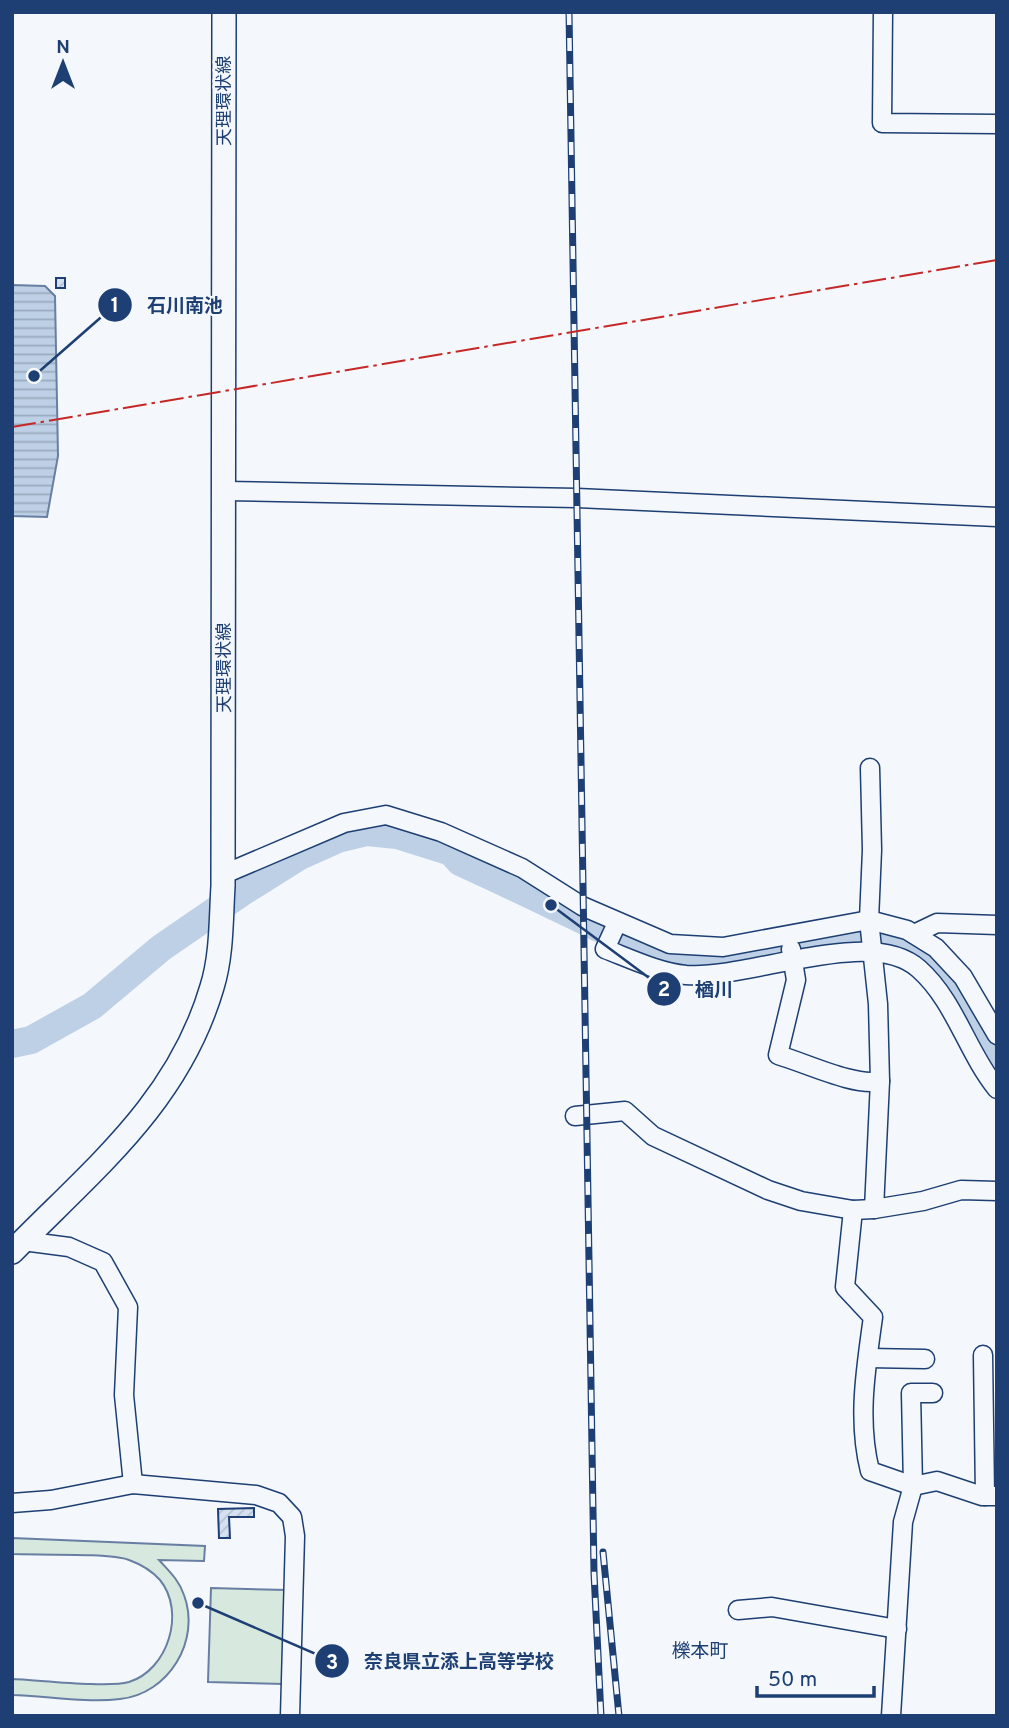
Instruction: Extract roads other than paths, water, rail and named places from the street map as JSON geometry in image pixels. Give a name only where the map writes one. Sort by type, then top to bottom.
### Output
[{"type":"main road","name":"天理環状線","points":[[18,1247],[137,1126],[162,1094],[190,1044],[213,985],[220,937],[223,880],[225,12]]},
{"type":"street","points":[[883,12],[883,123],[997,124]]},
{"type":"street","points":[[225,491],[577,498],[997,517]]},
{"type":"street","points":[[870,768],[870,923],[880,1081],[874,1209]]},
{"type":"street","points":[[223,880],[344,823],[386,815],[441,832],[522,868],[617,923],[670,944],[723,947],[870,923],[914,934],[936,948],[963,977],[997,1035]]},
{"type":"street","points":[[617,923],[605,949],[652,967],[685,975],[721,974],[872,949],[905,957],[921,970],[939,991],[997,1089]]},
{"type":"street","points":[[914,934],[937,923],[997,925]]},
{"type":"street","points":[[788,936],[796,980],[778,1055],[838,1073],[849,1081],[880,1081]]},
{"type":"street","points":[[575,1116],[625,1111],[653,1136],[768,1190],[801,1201],[853,1210],[874,1209],[923,1201],[961,1190],[997,1191]]},
{"type":"street","points":[[853,1210],[845,1287],[873,1317],[863,1420],[870,1471],[913,1486],[937,1481],[991,1496],[991,1437],[983,1355]]},
{"type":"street","points":[[18,1247],[69,1247],[103,1262],[123,1296],[128,1307],[124,1395],[134,1484]]},
{"type":"street","points":[[868,1358],[926,1359]]},
{"type":"street","points":[[891,1716],[904,1522],[913,1486],[911,1393],[933,1393]]},
{"type":"street","points":[[12,1503],[51,1500],[134,1484],[256,1495],[279,1503],[292,1517],[295,1536],[290,1716]]},
{"type":"street","points":[[738,1610],[772,1607],[897,1629]]},
{"type":"water","points":[[12,285],[45,286],[55,296],[58,456],[47,517],[12,516]]},
{"type":"waterway","points":[[12,1044],[31,1040],[92,1006],[161,948],[300,856],[338,839],[367,832],[397,835],[451,852],[460,862],[630,944],[678,960],[709,962],[841,936],[872,935],[902,942],[929,959],[950,984],[997,1073]]},
{"type":"railway","points":[[569,12],[594,1573],[601,1716]]},
{"type":"railway","points":[[603,1552],[619,1716]]},
{"type":"place","name":"石川南池","points":[[34,376]]},
{"type":"place","name":"楢川","points":[[551,905]]},
{"type":"place","name":"奈良県立添上高等学校","points":[[198,1603]]},
{"type":"district","name":"櫟本町","points":[[700,1650]]}]
